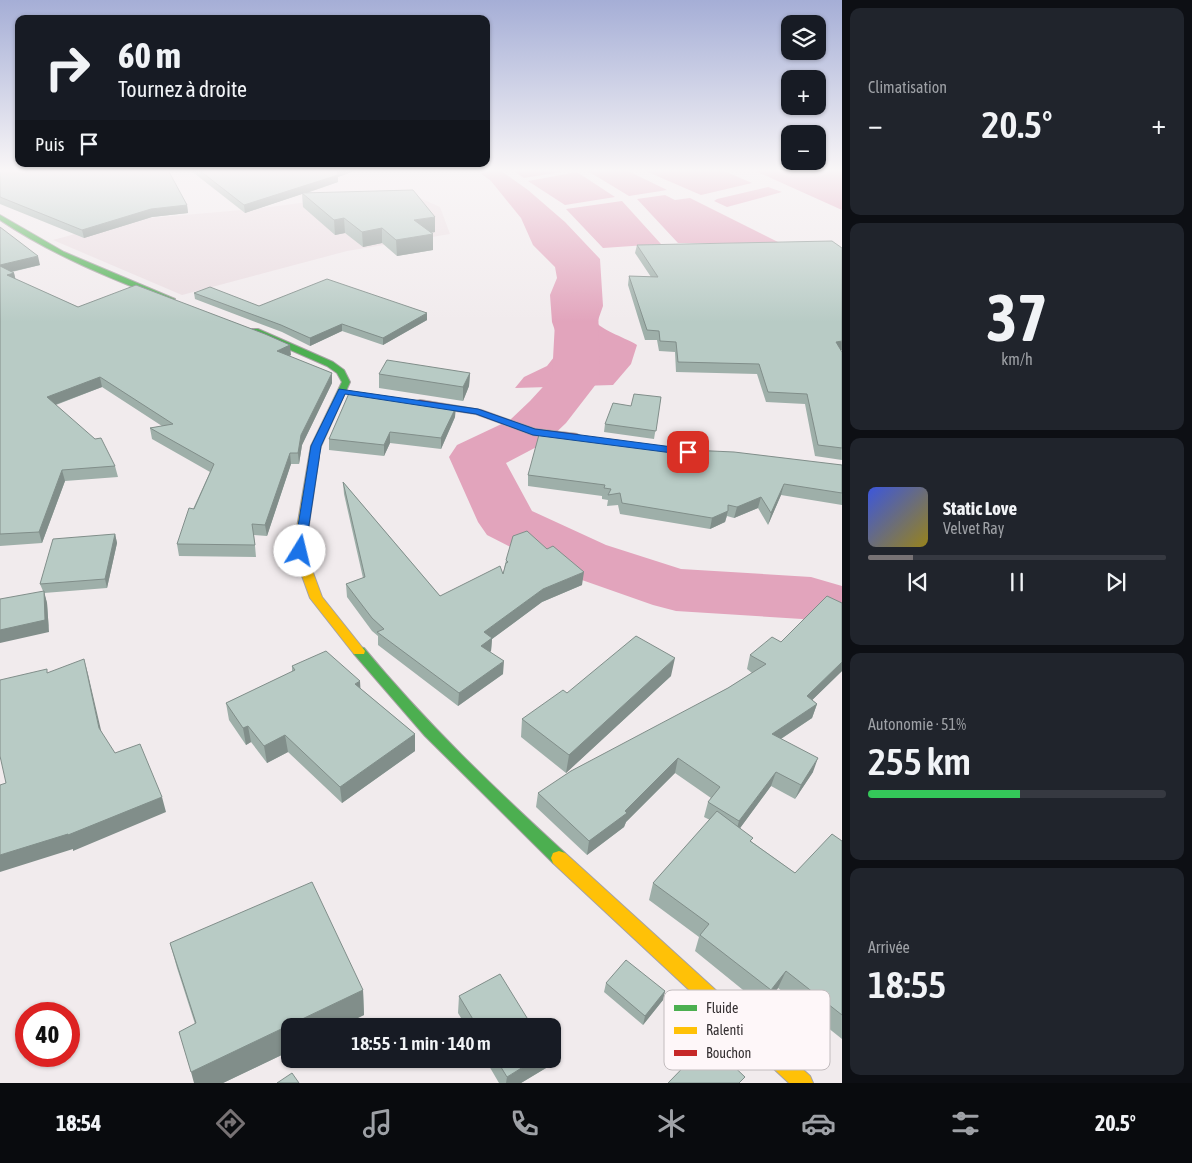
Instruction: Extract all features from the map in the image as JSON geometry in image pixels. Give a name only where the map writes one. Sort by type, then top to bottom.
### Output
[{"type":"street","points":[[5,221],[36,242],[106,274],[186,304]]},
{"type":"street","points":[[248,328],[330,364],[341,372],[346,382],[347,392],[316,446],[300,551],[316,598],[393,694],[506,808],[703,990]]},
{"type":"street","points":[[410,401],[478,412],[529,430],[591,439]]},
{"type":"street","points":[[789,1070],[803,1083]]},
{"type":"shaded area","points":[[124,221],[445,221],[450,234],[347,251],[182,295],[53,240]]},
{"type":"shaded area","points":[[522,221],[563,221],[600,259],[603,306],[597,323],[604,329],[637,345],[631,364],[613,385],[515,388],[524,377],[547,366],[558,352],[559,342],[552,322],[550,295],[557,278],[555,267],[533,245]]},
{"type":"shaded area","points":[[577,221],[640,221],[661,244],[603,248]]},
{"type":"shaded area","points":[[657,221],[735,221],[780,243],[678,243]]},
{"type":"building","points":[[58,221],[113,221],[82,230]]},
{"type":"building","points":[[347,221],[415,221],[433,234],[396,240],[382,228],[362,232]]},
{"type":"building","points":[[0,227],[38,256],[0,265]]},
{"type":"building","points":[[832,241],[842,248],[842,341],[836,342],[842,352],[842,448],[818,445],[807,394],[768,392],[759,364],[678,362],[676,342],[660,341],[659,331],[647,330],[629,276],[658,277],[637,245]]},
{"type":"building","points":[[0,266],[14,273],[7,275],[78,307],[136,285],[290,345],[277,351],[332,373],[301,435],[298,453],[290,453],[265,525],[252,524],[255,545],[177,544],[189,508],[194,509],[214,464],[150,428],[173,424],[100,377],[47,397],[95,439],[101,438],[115,466],[62,470],[39,532],[0,534]]},
{"type":"building","points":[[327,279],[427,313],[383,338],[342,324],[310,338],[281,325],[194,293],[210,287],[259,306]]},
{"type":"building","points":[[387,360],[470,373],[463,387],[379,374]]},
{"type":"building","points":[[350,391],[456,407],[441,438],[390,432],[384,445],[329,439]]},
{"type":"building","points":[[634,394],[661,397],[656,431],[605,424],[613,403],[631,406]]},
{"type":"building","points":[[540,431],[690,450],[734,452],[842,465],[842,493],[784,484],[771,513],[761,497],[737,507],[728,505],[728,511],[712,518],[622,503],[620,493],[608,495],[611,489],[604,488],[605,485],[528,475]]},
{"type":"building","points":[[343,482],[440,596],[500,566],[503,574],[508,562],[506,560],[513,536],[527,531],[547,549],[553,546],[584,572],[543,589],[484,632],[492,638],[481,646],[504,661],[459,693],[377,632],[384,629],[372,618],[346,584],[365,577]]},
{"type":"building","points":[[115,534],[105,579],[40,584],[53,539]]},
{"type":"building","points":[[44,591],[45,620],[0,630],[0,599]]},
{"type":"building","points":[[827,596],[842,603],[842,662],[807,696],[817,704],[772,734],[818,758],[801,785],[776,772],[739,821],[708,802],[720,787],[678,758],[625,811],[627,813],[589,841],[538,793],[571,771],[728,688],[766,664],[750,655],[772,637],[781,642]]},
{"type":"building","points":[[636,636],[675,658],[569,755],[522,719],[563,690],[567,693]]},
{"type":"building","points":[[326,651],[360,681],[355,684],[415,734],[340,787],[285,735],[264,746],[248,726],[243,728],[226,703],[295,670],[292,666]]},
{"type":"building","points":[[84,659],[99,728],[115,753],[140,744],[162,797],[68,835],[0,855],[0,785],[6,783],[0,756],[0,680],[47,669],[47,673]]},
{"type":"building","points":[[717,811],[753,838],[750,841],[795,873],[832,834],[842,841],[842,1015],[830,1006],[830,990],[810,990],[786,971],[771,990],[700,935],[709,924],[653,883]]},
{"type":"building","points":[[312,882],[363,990],[304,1018],[281,1018],[281,1029],[191,1072],[179,1032],[196,1023],[170,943]]},
{"type":"building","points":[[626,960],[664,990],[664,992],[645,1016],[606,983]]},
{"type":"building","points":[[500,974],[527,1018],[472,1018],[459,996]]},
{"type":"building","points":[[502,1068],[522,1068],[507,1077]]},
{"type":"building","points":[[681,1070],[738,1070],[745,1077],[739,1083],[668,1083]]},
{"type":"building","points":[[292,1073],[299,1083],[277,1083]]},
{"type":"waterway","points":[[577,304],[576,379],[548,412],[528,431],[476,457],[508,522],[584,559],[676,590],[811,598],[842,610]]},
{"type":"traffic: fast","points":[[5,221],[61,253],[171,299]]},
{"type":"traffic: fast","points":[[255,331],[330,364],[341,372],[346,382],[316,446],[314,457]]},
{"type":"traffic: fast","points":[[359,651],[430,732],[559,858]]},
{"type":"traffic: slow","points":[[314,457],[299,551],[316,598],[359,651]]},
{"type":"traffic: slow","points":[[559,858],[702,990]]},
{"type":"traffic: slow","points":[[789,1070],[803,1083]]},
{"type":"traffic: jam","points":[[420,403],[478,412],[533,432],[577,437]]},
{"type":"route","points":[[300,551],[316,446],[342,391],[478,412],[533,432],[688,452]]}]
